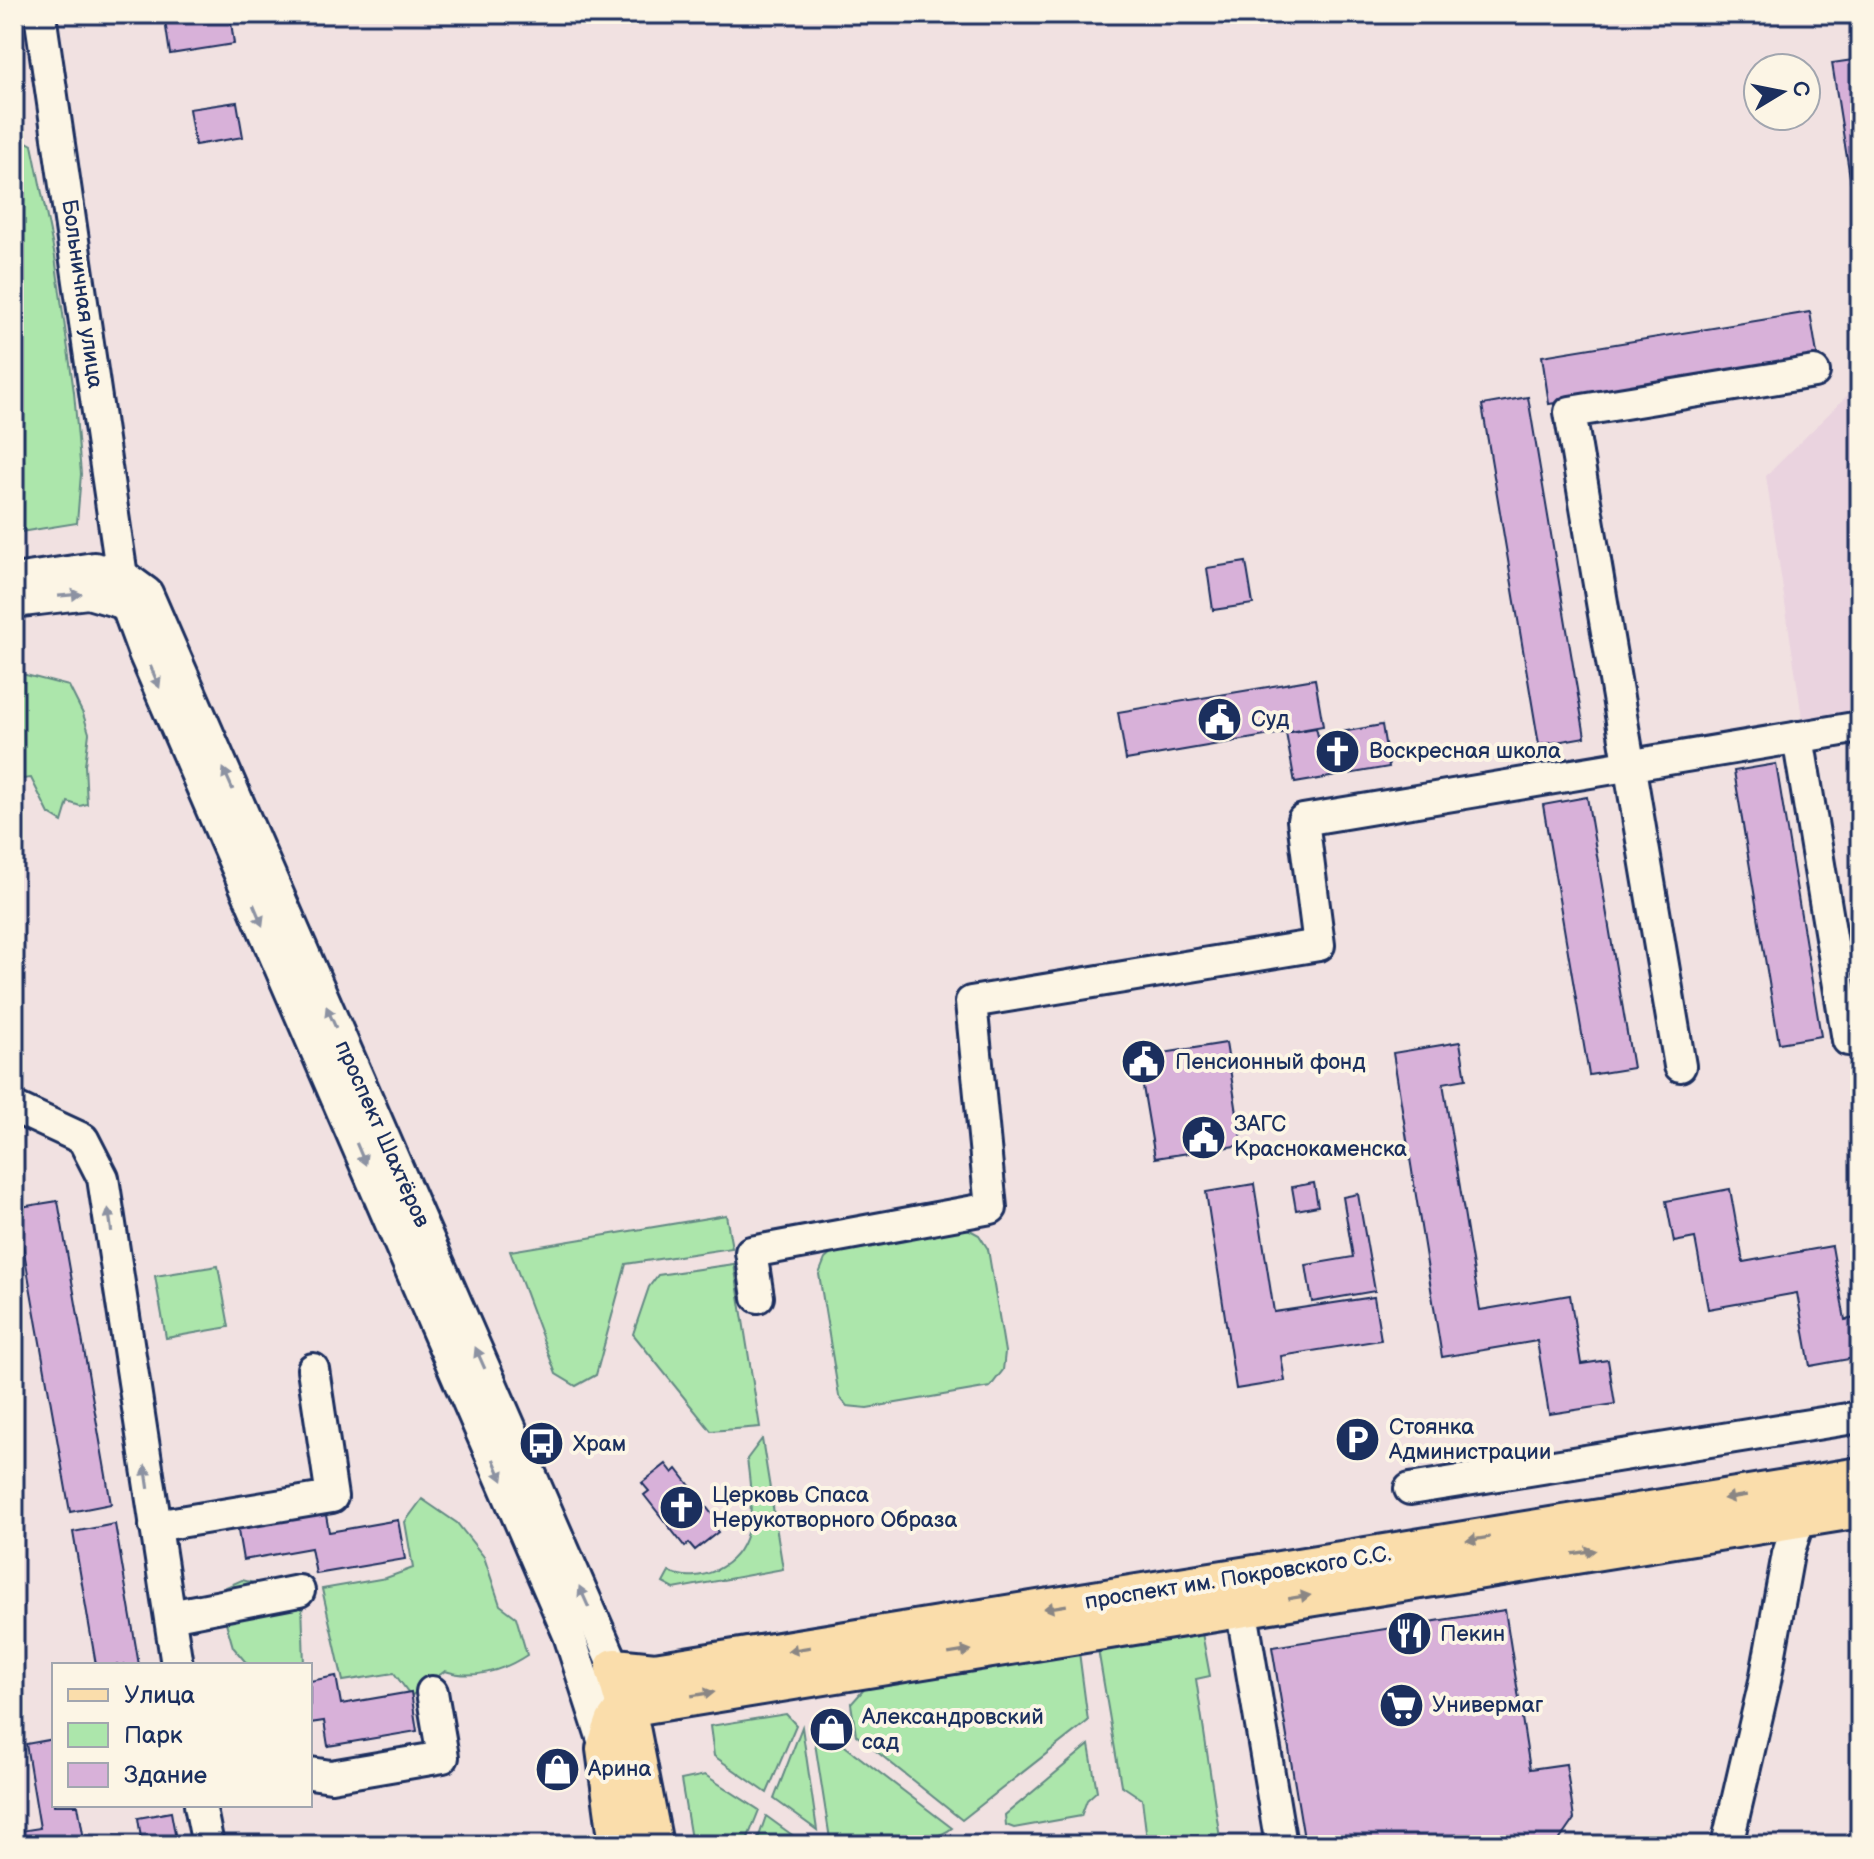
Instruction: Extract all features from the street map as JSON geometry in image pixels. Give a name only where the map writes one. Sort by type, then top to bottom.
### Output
[{"type":"main road","name":"проспект им. Покровского С.С.","points":[[626,1707],[1241,1606],[1805,1502],[1860,1477]]},
{"type":"main road","name":"проспект им. Покровского С.С.","points":[[615,1668],[655,1672],[1805,1502],[1860,1508]]},
{"type":"main road","name":"проспект Шахтёров","points":[[615,1668],[626,1707],[653,1845]]},
{"type":"main road","points":[[606,1749],[615,1723],[655,1672]]},
{"type":"main road","name":"проспект Шахтёров","points":[[606,1749],[619,1845]]},
{"type":"street","name":"Больничная улица","points":[[40,14],[126,604]]},
{"type":"street","points":[[1680,1066],[1570,412],[1814,372]]},
{"type":"street","points":[[14,580],[94,568],[121,574]]},
{"type":"street","name":"проспект Шахтёров","points":[[121,574],[147,593],[615,1668]]},
{"type":"street","points":[[14,602],[88,593],[126,604]]},
{"type":"street","name":"проспект Шахтёров","points":[[126,604],[577,1656],[606,1749]]},
{"type":"street","points":[[758,1297],[751,1252],[991,1208],[971,1002],[1319,945],[1303,820],[1860,727]]},
{"type":"street","points":[[1798,737],[1848,1040]]},
{"type":"street","points":[[14,1107],[83,1139],[103,1178],[177,1663]]},
{"type":"street","points":[[155,1526],[332,1497],[313,1369]]},
{"type":"street","points":[[1410,1489],[1860,1417]]},
{"type":"street","points":[[1727,1845],[1765,1681],[1788,1554],[1805,1502]]},
{"type":"street","points":[[170,1616],[299,1591]]},
{"type":"street","points":[[1241,1606],[1281,1845]]},
{"type":"street","name":"проспект Шахтёров","points":[[577,1656],[599,1685],[626,1707]]},
{"type":"street","points":[[312,1773],[331,1776],[443,1757],[432,1692]]},
{"type":"street","points":[[200,1807],[208,1845]]},
{"type":"shaded area","points":[[1860,383],[1860,714],[1803,724],[1766,476]]},
{"type":"green space","points":[[14,135],[32,145],[55,257],[74,392],[81,474],[77,523],[14,533]]},
{"type":"green space","points":[[14,672],[69,686],[83,714],[89,733],[85,765],[87,804],[80,806],[68,802],[62,822],[49,814],[31,778],[14,780]]},
{"type":"green space","points":[[726,1215],[732,1248],[626,1264],[596,1375],[576,1386],[556,1374],[510,1251]]},
{"type":"green space","points":[[968,1229],[979,1235],[988,1249],[1005,1352],[1003,1370],[990,1387],[867,1408],[847,1406],[839,1396],[819,1274],[825,1259],[838,1248]]},
{"type":"green space","points":[[734,1264],[760,1427],[711,1431],[633,1334],[649,1287],[658,1275]]},
{"type":"green space","points":[[218,1266],[229,1327],[166,1338],[155,1276]]},
{"type":"green space","points":[[762,1439],[783,1569],[674,1589],[663,1583],[669,1572],[693,1576],[716,1570],[727,1564],[742,1545],[750,1515],[747,1459]]},
{"type":"green space","points":[[422,1499],[457,1523],[484,1557],[500,1605],[516,1617],[527,1655],[508,1666],[488,1672],[466,1675],[445,1671],[411,1696],[394,1673],[343,1681],[322,1589],[386,1578],[413,1568],[405,1522]]},
{"type":"green space","points":[[242,1580],[282,1590],[302,1602],[304,1663],[246,1663],[233,1647],[217,1591]]},
{"type":"green space","points":[[1202,1633],[1210,1676],[1196,1679],[1221,1845],[1142,1845],[1147,1840],[1142,1799],[1121,1785],[1098,1649]]},
{"type":"green space","points":[[1079,1652],[1088,1721],[962,1820],[856,1735],[851,1704],[868,1685]]},
{"type":"green space","points":[[786,1714],[796,1725],[767,1793],[714,1756],[710,1726]]},
{"type":"green space","points":[[802,1727],[817,1830],[774,1799]]},
{"type":"green space","points":[[837,1740],[952,1828],[928,1838],[891,1845],[855,1845],[830,1839],[815,1743]]},
{"type":"green space","points":[[1089,1745],[1097,1791],[1087,1800],[1081,1816],[1014,1828],[1006,1825],[1005,1815]]},
{"type":"green space","points":[[705,1775],[759,1810],[745,1845],[692,1845],[681,1780]]},
{"type":"green space","points":[[766,1816],[806,1845],[756,1845]]},
{"type":"building","points":[[164,14],[230,14],[234,44],[170,54]]},
{"type":"building","points":[[1860,59],[1860,240],[1832,63]]},
{"type":"building","points":[[237,102],[243,137],[195,145],[189,109]]},
{"type":"building","points":[[1810,312],[1818,360],[1549,404],[1542,356]]},
{"type":"building","points":[[1528,397],[1585,737],[1539,745],[1482,405]]},
{"type":"building","points":[[1246,562],[1253,604],[1213,610],[1207,568]]},
{"type":"building","name":"Суд","points":[[1315,679],[1323,726],[1126,760],[1118,712]]},
{"type":"building","name":"Воскресная школа","points":[[1382,725],[1389,767],[1295,783],[1286,733],[1316,728],[1318,736]]},
{"type":"building","points":[[1776,764],[1821,1036],[1779,1043],[1734,771]]},
{"type":"building","points":[[1587,797],[1633,1068],[1589,1075],[1543,805]]},
{"type":"building","points":[[1460,1042],[1466,1079],[1443,1083],[1480,1310],[1570,1295],[1581,1364],[1608,1360],[1615,1404],[1549,1414],[1537,1341],[1442,1357],[1393,1053]]},
{"type":"building","points":[[1226,1043],[1242,1145],[1155,1158],[1138,1057]]},
{"type":"building","points":[[1314,1183],[1318,1206],[1296,1210],[1292,1187]]},
{"type":"building","points":[[1254,1184],[1274,1312],[1374,1297],[1381,1340],[1281,1356],[1285,1381],[1236,1389],[1206,1192]]},
{"type":"building","points":[[1730,1189],[1743,1262],[1832,1246],[1845,1320],[1860,1317],[1860,1357],[1810,1366],[1797,1293],[1708,1309],[1695,1238],[1674,1242],[1666,1201]]},
{"type":"building","points":[[1358,1194],[1375,1291],[1312,1302],[1306,1265],[1353,1257],[1343,1197]]},
{"type":"building","points":[[58,1201],[111,1504],[70,1512],[23,1246],[14,1247],[14,1208]]},
{"type":"building","name":"Церковь Спаса Нерукотворного Образа","points":[[666,1464],[673,1473],[677,1469],[717,1521],[713,1525],[718,1532],[695,1550],[689,1543],[685,1547],[644,1495],[649,1491],[642,1483]]},
{"type":"building","points":[[324,1504],[329,1532],[398,1520],[405,1559],[316,1574],[311,1548],[243,1560],[236,1519]]},
{"type":"building","points":[[115,1524],[139,1663],[96,1663],[73,1532]]},
{"type":"building","name":"Универмаг","points":[[1505,1610],[1530,1769],[1566,1764],[1574,1819],[1556,1845],[1305,1845],[1272,1647]]},
{"type":"building","points":[[336,1676],[341,1704],[411,1692],[417,1731],[328,1746],[324,1721],[312,1723],[312,1681]]},
{"type":"building","name":"Александровский сад","points":[[842,1718],[845,1736],[820,1740],[817,1722]]},
{"type":"building","points":[[52,1739],[52,1807],[78,1807],[85,1845],[14,1845],[14,1832],[40,1828],[26,1744]]},
{"type":"building","name":"Арина","points":[[561,1759],[563,1777],[553,1779],[550,1760]]},
{"type":"building","points":[[171,1812],[177,1845],[142,1845],[138,1818]]},
{"type":"place","name":"Суд","points":[[1220,719]]},
{"type":"place","name":"Воскресная школа","points":[[1338,751]]},
{"type":"place","name":"Пенсионный фонд","points":[[1144,1062]]},
{"type":"place","name":"ЗАГС Краснокаменска","points":[[1203,1137]]},
{"type":"place","name":"Стоянка Администрации","points":[[1358,1440]]},
{"type":"place","name":"Храм","points":[[542,1444]]},
{"type":"place","name":"Церковь Спаса Нерукотворного Образа","points":[[681,1508]]},
{"type":"place","name":"Пекин","points":[[1409,1634]]},
{"type":"place","name":"Универмаг","points":[[1401,1705]]},
{"type":"place","name":"Александровский сад","points":[[831,1730]]},
{"type":"place","name":"Арина","points":[[557,1769]]}]
